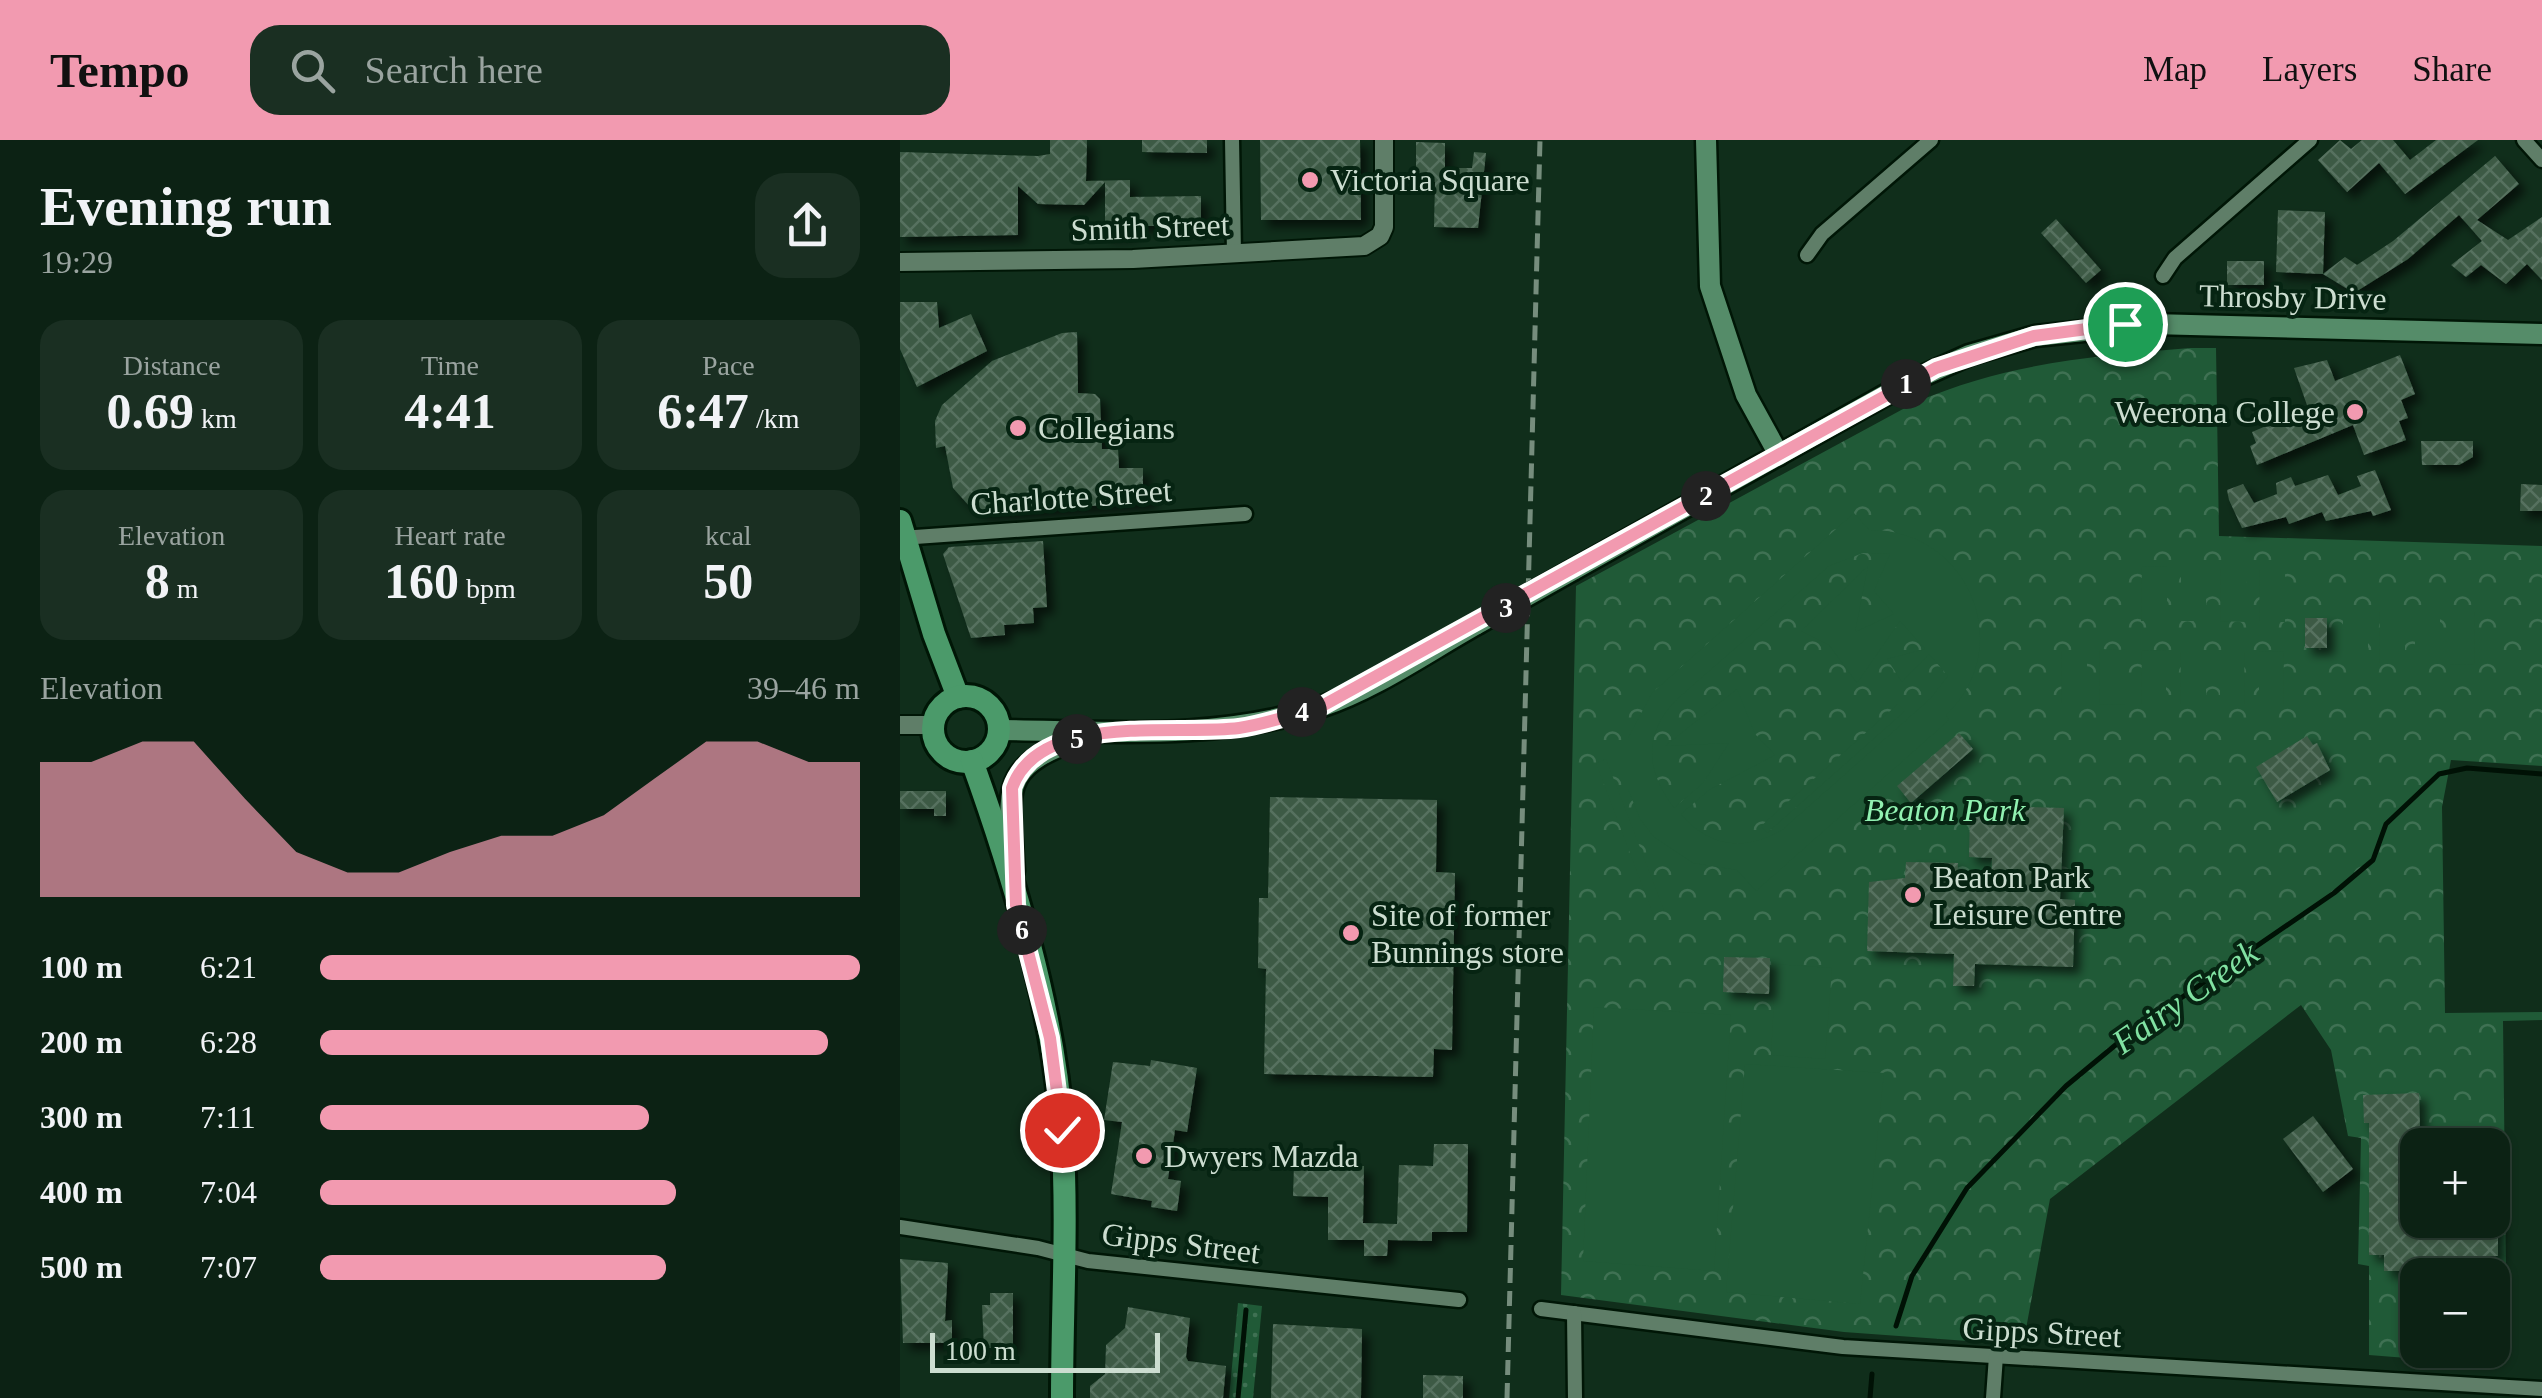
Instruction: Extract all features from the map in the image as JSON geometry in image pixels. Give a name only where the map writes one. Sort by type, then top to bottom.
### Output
[{"type":"main road","points":[[1706,140],[1710,286],[1746,395],[1779,454]]},
{"type":"main road","name":"Throsby Drive","points":[[999,730],[1242,728],[1322,706],[1936,368],[2004,344],[2069,330],[2152,324],[2542,334]]},
{"type":"main road","points":[[902,532],[958,696]]},
{"type":"main road","points":[[958,696],[985,702],[994,711],[999,730],[994,746],[972,761],[947,756],[938,748],[932,725],[945,703],[958,696]]},
{"type":"main road","points":[[1016,905],[1010,818],[1014,780],[1037,754],[1100,731]]},
{"type":"main road","points":[[972,761],[1042,1003],[1058,1090],[1062,1398]]},
{"type":"street","points":[[1232,140],[1234,254]]},
{"type":"street","name":"Smith Street","points":[[900,262],[1234,254],[1364,246],[1380,236],[1385,217],[1384,140]]},
{"type":"street","points":[[1808,254],[1822,234],[1931,140]]},
{"type":"street","points":[[2163,276],[2176,258],[2310,140]]},
{"type":"street","points":[[2524,140],[2542,160]]},
{"type":"street","name":"Charlotte Street","points":[[902,532],[1245,514]]},
{"type":"street","points":[[900,725],[932,725]]},
{"type":"street","name":"Gipps Street","points":[[900,1227],[1088,1261],[1459,1300]]},
{"type":"street","name":"Gipps Street","points":[[1541,1309],[1843,1347],[2542,1389]]},
{"type":"street","points":[[1574,1313],[1575,1398]]},
{"type":"street","points":[[1993,1398],[1996,1356]]},
{"type":"green space","name":"Beaton Park","points":[[2216,348],[2219,536],[2542,546],[2542,766],[2451,760],[2442,807],[2445,1013],[2542,1012],[2542,1020],[2503,1021],[2504,1128],[2400,1128],[2400,1238],[2506,1238],[2506,1258],[2400,1258],[2400,1357],[2369,1355],[2369,1266],[2358,1264],[2361,1138],[2348,1136],[2331,1050],[2301,1005],[2050,1199],[2023,1345],[1844,1332],[1561,1295],[1576,586],[1916,402],[1984,378],[2084,358]]},
{"type":"green space","points":[[1854,513],[1869,530],[1904,535],[1933,549],[1956,570],[1972,596],[1979,626],[1978,657],[1967,687],[1946,715],[1949,720],[1756,891],[1737,870],[1693,863],[1654,837],[1640,819],[1628,789],[1628,738],[1652,693]],"holes":[[[1863,553],[1890,554],[1874,591],[1894,614],[1855,632],[1868,566],[1801,631],[1829,645],[1857,683],[1900,621],[1925,649],[1887,659],[1902,682],[1929,654],[1948,676],[1930,699],[1782,830],[1742,843],[1716,840],[1704,834],[1681,814],[1709,790],[1775,755],[1755,734],[1737,689],[1665,746],[1729,743],[1703,783],[1674,808],[1658,780],[1652,753],[1657,727],[1665,714],[1829,566]]]},
{"type":"green space","points":[[2142,566],[2167,567],[2167,621],[2141,621]]},
{"type":"green space","points":[[2181,567],[2206,567],[2206,621],[2181,621]]},
{"type":"green space","points":[[2221,567],[2246,567],[2246,622],[2220,621]]},
{"type":"green space","points":[[2260,568],[2285,568],[2285,622],[2259,622]]},
{"type":"green space","points":[[2343,610],[2368,610],[2368,664],[2343,664]]},
{"type":"green space","points":[[2380,610],[2405,610],[2405,664],[2379,664]]},
{"type":"green space","points":[[2415,611],[2440,611],[2440,664],[2415,664]]},
{"type":"green space","points":[[2450,611],[2475,611],[2474,665],[2450,664]]},
{"type":"green space","points":[[2100,649],[2125,650],[2125,705],[2099,704]]},
{"type":"green space","points":[[2062,650],[2087,650],[2087,704],[2061,704]]},
{"type":"green space","points":[[2142,650],[2166,651],[2166,705],[2141,705]]},
{"type":"green space","points":[[2181,651],[2206,651],[2206,705],[2180,705]]},
{"type":"green space","points":[[2220,651],[2244,651],[2245,705],[2220,705]]},
{"type":"green space","points":[[2259,651],[2284,652],[2283,706],[2259,706]]},
{"type":"green space","points":[[1898,704],[1905,711],[1767,833],[1761,826]]},
{"type":"green space","points":[[1606,759],[1664,910],[1653,914],[1596,763]]},
{"type":"green space","points":[[1776,964],[1832,968],[1825,1059],[1771,1055]]},
{"type":"green space","points":[[1594,1007],[1731,1015],[1714,1271],[1583,1261]]},
{"type":"green space","points":[[1745,1064],[1884,1073],[1860,1304],[1726,1292]]},
{"type":"green space","points":[[1238,1303],[1262,1306],[1253,1398],[1229,1398]]},
{"type":"building","points":[[1050,140],[1087,140],[1086,181],[1130,180],[1130,197],[1201,196],[1201,225],[1130,226],[1130,233],[1105,234],[1105,182],[1084,205],[1038,204],[1018,186],[1018,235],[900,237],[900,152],[1038,156],[1050,154]]},
{"type":"building","points":[[1142,140],[1207,140],[1207,153],[1142,152]]},
{"type":"building","name":"Victoria Square","points":[[1260,140],[1360,140],[1361,220],[1261,220]]},
{"type":"building","points":[[2340,140],[2351,149],[2362,140],[2393,140],[2410,160],[2436,140],[2478,140],[2405,194],[2379,163],[2347,192],[2318,160]]},
{"type":"building","points":[[1416,142],[1445,143],[1445,167],[1450,168],[1472,168],[1474,152],[1486,153],[1478,228],[1434,227],[1435,182],[1416,182]]},
{"type":"building","points":[[2495,156],[2519,184],[2477,220],[2508,240],[2542,217],[2542,280],[2527,264],[2506,284],[2481,265],[2466,277],[2451,265],[2482,241],[2459,215],[2408,259],[2354,293],[2323,274],[2345,257],[2357,265],[2393,241]]},
{"type":"building","points":[[2278,210],[2325,212],[2323,274],[2276,272]]},
{"type":"building","points":[[2056,219],[2101,270],[2086,283],[2041,233]]},
{"type":"building","points":[[2227,261],[2264,261],[2264,285],[2227,285]]},
{"type":"building","points":[[900,302],[937,302],[939,328],[971,314],[987,351],[917,387],[900,349]]},
{"type":"building","name":"Collegians","points":[[1077,332],[1078,393],[1095,394],[1100,399],[1102,449],[1118,449],[1119,468],[1143,468],[1143,489],[1150,489],[1150,502],[984,513],[972,509],[953,488],[945,446],[936,448],[935,421],[942,405],[992,361],[1062,333]]},
{"type":"building","name":"Weerona College","points":[[2400,355],[2415,394],[2401,400],[2408,418],[2399,421],[2406,440],[2364,455],[2353,425],[2257,465],[2250,446],[2256,443],[2252,432],[2308,408],[2294,368],[2327,360],[2335,381]]},
{"type":"building","name":"Weerona College","points":[[2421,441],[2473,441],[2473,457],[2459,465],[2422,465]]},
{"type":"building","points":[[2375,470],[2391,510],[2373,516],[2371,511],[2326,521],[2322,512],[2289,524],[2286,517],[2242,528],[2227,490],[2243,484],[2254,503],[2277,494],[2276,483],[2291,477],[2295,486],[2328,475],[2338,495],[2361,486],[2357,476]]},
{"type":"building","points":[[2521,484],[2542,485],[2542,511],[2520,511]]},
{"type":"building","points":[[1043,541],[1047,607],[1033,608],[1034,623],[1004,625],[1005,635],[971,638],[943,554],[949,547]]},
{"type":"building","points":[[2305,618],[2327,618],[2327,648],[2305,648]]},
{"type":"building","points":[[1959,733],[1973,749],[1911,803],[1897,786]]},
{"type":"building","points":[[2307,736],[2313,745],[2317,743],[2330,770],[2277,802],[2256,767]]},
{"type":"building","points":[[900,791],[946,791],[946,816],[934,816],[934,809],[900,809]]},
{"type":"building","name":"Site of former Bunnings store","points":[[1270,797],[1437,800],[1436,872],[1455,873],[1452,1050],[1434,1049],[1433,1077],[1264,1074],[1266,969],[1258,968],[1259,898],[1268,898]]},
{"type":"building","name":"Beaton Park Leisure Centre","points":[[1993,806],[2064,808],[2060,899],[2075,900],[2073,967],[1975,964],[1974,986],[1953,986],[1954,954],[1867,951],[1869,882],[1905,878],[1906,862],[1958,863],[1957,889],[1991,890],[1992,858],[1969,857],[1970,811],[1993,811]]},
{"type":"building","points":[[1724,957],[1770,958],[1769,994],[1723,992]]},
{"type":"building","name":"Dwyers Mazda","points":[[1151,1060],[1197,1068],[1187,1132],[1175,1130],[1168,1179],[1181,1181],[1177,1211],[1151,1207],[1152,1201],[1111,1194],[1122,1122],[1104,1120],[1113,1062],[1150,1066]]},
{"type":"building","points":[[2419,1093],[2420,1127],[2432,1126],[2432,1128],[2400,1128],[2400,1238],[2498,1238],[2498,1256],[2400,1258],[2400,1271],[2384,1271],[2384,1255],[2369,1255],[2369,1123],[2364,1123],[2363,1095]]},
{"type":"building","points":[[2313,1116],[2353,1169],[2323,1192],[2283,1139]]},
{"type":"building","points":[[1434,1144],[1468,1144],[1467,1232],[1432,1232],[1432,1241],[1388,1240],[1387,1256],[1364,1256],[1364,1240],[1328,1240],[1328,1197],[1293,1196],[1294,1165],[1364,1166],[1363,1223],[1397,1224],[1399,1165],[1433,1166]]},
{"type":"building","points":[[900,1259],[948,1263],[945,1321],[952,1320],[952,1343],[903,1343]]},
{"type":"building","points":[[990,1293],[1013,1293],[1013,1348],[984,1348],[982,1305],[990,1305]]},
{"type":"building","points":[[1128,1307],[1190,1318],[1186,1357],[1188,1361],[1226,1366],[1223,1398],[1090,1398],[1090,1386],[1105,1374],[1106,1345],[1125,1328]]},
{"type":"building","points":[[1273,1324],[1362,1329],[1361,1398],[1271,1398]]},
{"type":"building","points":[[1423,1375],[1463,1376],[1463,1398],[1423,1398]]},
{"type":"waterway","name":"Fairy Creek","points":[[1896,1326],[1912,1276],[1967,1188],[2066,1086],[2130,1033],[2334,893],[2373,860],[2386,824],[2439,774],[2467,768],[2542,774]]},
{"type":"waterway","points":[[1238,1398],[1246,1310]]},
{"type":"waterway","name":"Fairy Creek","points":[[1870,1398],[1872,1374]]},
{"type":"railway","points":[[1507,1398],[1540,140]]},
{"type":"place","name":"Victoria Square","points":[[1310,180]]},
{"type":"place","name":"Weerona College","points":[[2355,412]]},
{"type":"place","name":"Collegians","points":[[1018,428]]},
{"type":"place","name":"Beaton Park Leisure Centre","points":[[1913,895]]},
{"type":"place","name":"Site of former Bunnings store","points":[[1351,933]]},
{"type":"place","name":"Dwyers Mazda","points":[[1144,1156]]},
{"type":"route","points":[[1062,1130],[1050,1038],[1016,905],[1010,818],[1012,788],[1020,770],[1037,754],[1100,731],[1242,728],[1322,706],[1357,691],[1936,368],[2034,336],[2125,324]]}]
